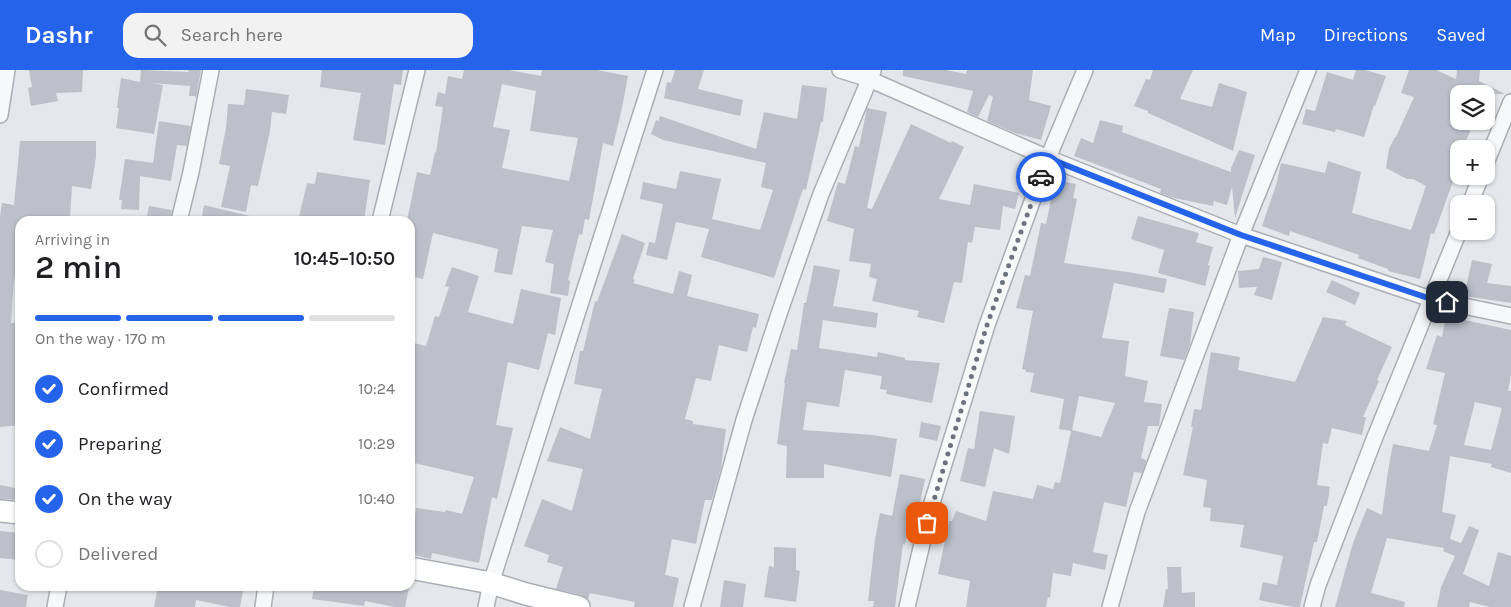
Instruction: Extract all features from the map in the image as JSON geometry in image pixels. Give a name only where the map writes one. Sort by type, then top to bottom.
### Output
[{"type":"street","points":[[0,115],[7,70]]},
{"type":"street","points":[[180,216],[211,70]]},
{"type":"street","points":[[381,216],[417,70]]},
{"type":"street","points":[[486,607],[491,584],[655,70]]},
{"type":"street","points":[[840,70],[871,75],[1048,158],[1241,235],[1431,299],[1511,316]]},
{"type":"street","points":[[907,607],[931,506],[984,334],[1048,158],[1085,70]]},
{"type":"street","points":[[1110,607],[1137,512],[1241,235],[1308,70]]},
{"type":"street","points":[[692,607],[744,420],[780,311],[821,194],[871,75]]},
{"type":"street","points":[[1495,141],[1511,102]]},
{"type":"street","points":[[1312,607],[1318,585],[1455,240]]},
{"type":"street","points":[[0,512],[15,513]]},
{"type":"street","points":[[415,569],[491,584],[579,607]]},
{"type":"street","points":[[55,607],[58,591]]},
{"type":"street","points":[[263,607],[265,591]]},
{"type":"building","points":[[29,70],[83,70],[82,92],[56,93],[58,101],[31,106],[28,88],[32,87]]},
{"type":"building","points":[[141,70],[189,72],[188,70],[201,70],[196,99],[195,96],[189,96],[190,86],[151,83],[163,85],[154,134],[116,128],[121,78],[140,82]]},
{"type":"building","points":[[322,70],[403,70],[401,85],[394,84],[385,145],[353,140],[361,93],[320,87]]},
{"type":"building","points":[[464,70],[509,70],[541,76],[542,70],[597,70],[628,76],[613,146],[603,143],[589,220],[585,219],[582,235],[579,234],[568,280],[570,281],[568,296],[550,293],[554,264],[545,262],[553,230],[522,226],[512,275],[494,272],[498,249],[433,233],[423,279],[415,277],[415,216],[408,216],[417,172],[430,175],[436,153],[443,107],[435,106],[438,92],[445,94],[448,76],[462,79]],"holes":[[[502,84],[536,91],[530,131],[578,138],[569,181],[502,168],[510,130],[493,127]]]},
{"type":"building","points":[[675,70],[704,70],[698,89],[743,100],[740,116],[664,98],[667,82],[671,83]]},
{"type":"building","points":[[903,70],[946,70],[966,74],[967,70],[1033,70],[1029,100],[1051,106],[1041,140],[1015,133],[987,121],[993,97],[989,95],[978,117],[967,112],[973,91],[903,76]]},
{"type":"building","points":[[1153,70],[1193,70],[1180,99],[1212,107],[1219,83],[1247,92],[1233,151],[1134,106],[1146,79],[1150,80]]},
{"type":"building","points":[[1356,70],[1365,70],[1386,76],[1364,137],[1336,129],[1335,132],[1302,124],[1306,109],[1315,111],[1327,72],[1353,80]]},
{"type":"building","points":[[1409,70],[1436,70],[1456,79],[1457,70],[1480,70],[1479,81],[1487,85],[1450,85],[1450,130],[1470,130],[1467,140],[1450,140],[1450,185],[1452,185],[1434,234],[1431,233],[1420,279],[1388,271],[1388,269],[1358,258],[1359,255],[1290,231],[1289,236],[1262,226],[1277,182],[1281,163],[1325,173],[1328,161],[1361,172],[1352,213],[1411,230],[1426,186],[1386,168],[1389,149],[1414,97],[1401,93]]},
{"type":"building","points":[[802,85],[827,88],[823,122],[821,122],[806,190],[803,189],[774,278],[701,257],[709,229],[676,222],[667,260],[646,255],[649,242],[655,243],[663,204],[640,199],[643,182],[676,189],[680,171],[721,179],[712,219],[760,230],[773,190],[761,187],[766,163],[663,140],[651,134],[656,120],[659,121],[660,116],[756,149],[764,112],[797,119]]},
{"type":"building","points":[[246,89],[289,95],[286,114],[272,112],[270,131],[258,186],[251,185],[246,212],[221,207],[230,166],[219,164],[226,128],[228,104],[244,105]]},
{"type":"building","points":[[1495,89],[1505,94],[1495,94]]},
{"type":"building","points":[[867,108],[887,112],[867,208],[872,209],[911,124],[951,143],[952,141],[964,147],[939,199],[970,205],[974,184],[1019,193],[1015,209],[1003,206],[1000,230],[975,227],[972,243],[968,242],[962,283],[954,282],[944,323],[917,317],[919,311],[872,301],[877,279],[869,277],[871,264],[849,261],[854,229],[827,221],[838,182],[845,184],[855,146],[859,147]]},
{"type":"building","points":[[1100,120],[1123,126],[1122,132],[1231,172],[1239,150],[1255,155],[1235,218],[1232,187],[1227,205],[1214,201],[1213,206],[1174,198],[1160,193],[1161,189],[1074,156],[1081,138],[1093,143]]},
{"type":"building","points":[[159,121],[191,126],[187,146],[177,145],[171,181],[140,176],[139,210],[121,209],[122,200],[119,200],[125,159],[153,163]]},
{"type":"building","points":[[20,141],[96,141],[96,157],[91,189],[72,186],[70,216],[15,216],[15,278],[11,323],[15,323],[15,426],[0,427],[0,217],[2,203],[14,205]]},
{"type":"building","points":[[317,172],[370,180],[365,216],[299,216],[307,183],[315,184]]},
{"type":"building","points":[[1055,180],[1076,184],[1073,198],[1077,199],[1064,263],[1167,279],[1164,293],[1114,283],[1102,338],[1129,341],[1125,376],[1148,381],[1144,402],[1162,404],[1159,426],[1148,426],[1141,458],[1146,460],[1145,465],[1142,473],[1134,472],[1126,507],[1104,502],[1093,552],[1108,555],[1105,570],[1073,563],[1071,576],[1053,573],[1050,598],[1048,597],[1046,607],[966,607],[970,581],[938,574],[949,521],[952,521],[956,511],[986,521],[993,491],[1033,499],[1037,485],[1053,489],[1055,482],[1060,483],[1071,431],[1059,429],[1064,399],[1030,392],[1034,373],[1026,372],[1026,370],[1022,369],[1033,311],[1016,308],[1025,275],[1030,276],[1041,223],[1046,224]],"holes":[[[1079,396],[1115,403],[1101,437],[1072,430]]]},
{"type":"building","points":[[204,205],[250,216],[202,216]]},
{"type":"building","points":[[149,206],[172,210],[171,216],[147,216]]},
{"type":"building","points":[[1138,216],[1199,233],[1196,242],[1213,247],[1205,286],[1158,273],[1164,250],[1131,239]]},
{"type":"building","points":[[622,234],[645,243],[633,283],[673,294],[679,271],[692,275],[687,296],[759,314],[756,328],[753,327],[747,352],[719,345],[711,381],[696,378],[685,419],[693,421],[693,424],[726,429],[721,468],[712,500],[705,500],[696,544],[672,539],[665,575],[679,578],[673,607],[634,607],[635,602],[590,593],[588,599],[582,595],[556,589],[563,567],[547,562],[549,555],[524,546],[542,499],[572,511],[583,469],[547,461],[560,427],[590,439],[602,389],[574,384],[580,351],[583,351],[595,301],[597,302]]},
{"type":"building","points":[[1263,257],[1282,262],[1272,300],[1254,295],[1257,287],[1239,288],[1238,271],[1259,269]]},
{"type":"building","points":[[1472,260],[1492,264],[1487,283],[1511,286],[1511,303],[1464,296]]},
{"type":"building","points":[[814,265],[840,270],[833,306],[878,313],[876,328],[823,320],[819,348],[877,357],[878,352],[905,358],[905,360],[940,363],[932,403],[886,394],[887,390],[880,389],[882,376],[845,370],[839,407],[807,402],[803,430],[873,435],[897,439],[891,477],[824,464],[824,478],[786,478],[787,446],[777,444],[784,383],[791,349],[797,350],[804,303],[806,303]]},
{"type":"building","points":[[452,267],[479,276],[468,312],[513,324],[521,289],[561,298],[555,335],[548,333],[539,370],[508,362],[496,425],[513,428],[497,499],[492,497],[479,563],[432,553],[431,559],[415,555],[416,508],[445,512],[446,510],[462,514],[474,477],[415,463],[415,343],[426,346],[435,316],[439,317],[449,287],[445,286]]},
{"type":"building","points":[[1332,280],[1360,293],[1355,305],[1326,292]]},
{"type":"building","points":[[1169,308],[1194,312],[1190,344],[1184,360],[1160,356]]},
{"type":"building","points":[[1446,316],[1511,330],[1511,375],[1508,391],[1511,391],[1511,473],[1491,467],[1492,464],[1450,456],[1442,512],[1456,515],[1450,539],[1461,543],[1469,526],[1479,530],[1463,574],[1489,586],[1498,552],[1511,556],[1511,607],[1490,607],[1470,602],[1469,607],[1437,607],[1441,587],[1455,556],[1443,551],[1444,548],[1387,538],[1371,593],[1405,602],[1404,607],[1335,607],[1353,543],[1367,508],[1382,515],[1393,444],[1429,451],[1437,425],[1433,424],[1445,373],[1426,369],[1437,335],[1442,337]],"holes":[[[1475,402],[1502,408],[1491,450],[1464,445]]]},
{"type":"building","points":[[1323,317],[1347,321],[1345,325],[1392,347],[1363,417],[1366,417],[1362,435],[1332,428],[1328,444],[1323,443],[1317,485],[1330,487],[1327,506],[1324,506],[1317,542],[1314,542],[1300,607],[1293,607],[1259,600],[1263,582],[1277,585],[1283,556],[1240,547],[1244,525],[1210,521],[1211,508],[1203,507],[1207,480],[1183,475],[1193,427],[1191,427],[1194,409],[1201,410],[1211,352],[1240,357],[1238,370],[1295,382]]},
{"type":"building","points":[[980,411],[1015,416],[1009,454],[994,448],[985,487],[960,481],[968,448],[974,449]]},
{"type":"building","points":[[921,422],[941,426],[937,441],[919,437]]},
{"type":"building","points":[[900,474],[925,479],[917,517],[911,516],[905,545],[903,544],[895,607],[873,607],[874,601],[868,601],[880,513],[892,516]]},
{"type":"building","points":[[0,485],[15,488],[15,500],[0,499]]},
{"type":"building","points":[[0,531],[15,532],[15,560],[0,558]]},
{"type":"building","points":[[774,547],[796,548],[796,570],[800,571],[796,602],[764,597],[769,566],[774,567]]},
{"type":"building","points":[[1167,567],[1181,567],[1182,593],[1195,592],[1195,607],[1163,607],[1166,589],[1168,589]]},
{"type":"building","points":[[724,580],[746,584],[743,607],[720,607]]},
{"type":"building","points":[[0,590],[28,595],[26,607],[0,607]]},
{"type":"building","points":[[157,591],[243,591],[240,607],[230,607],[196,600],[195,607],[154,607]]},
{"type":"building","points":[[313,591],[408,591],[405,607],[365,601],[364,606],[312,599]]},
{"type":"way so far","points":[[927,523],[987,325],[1041,177]]},
{"type":"route","points":[[1041,177],[1048,158],[1241,235],[1431,299],[1447,302]]}]
